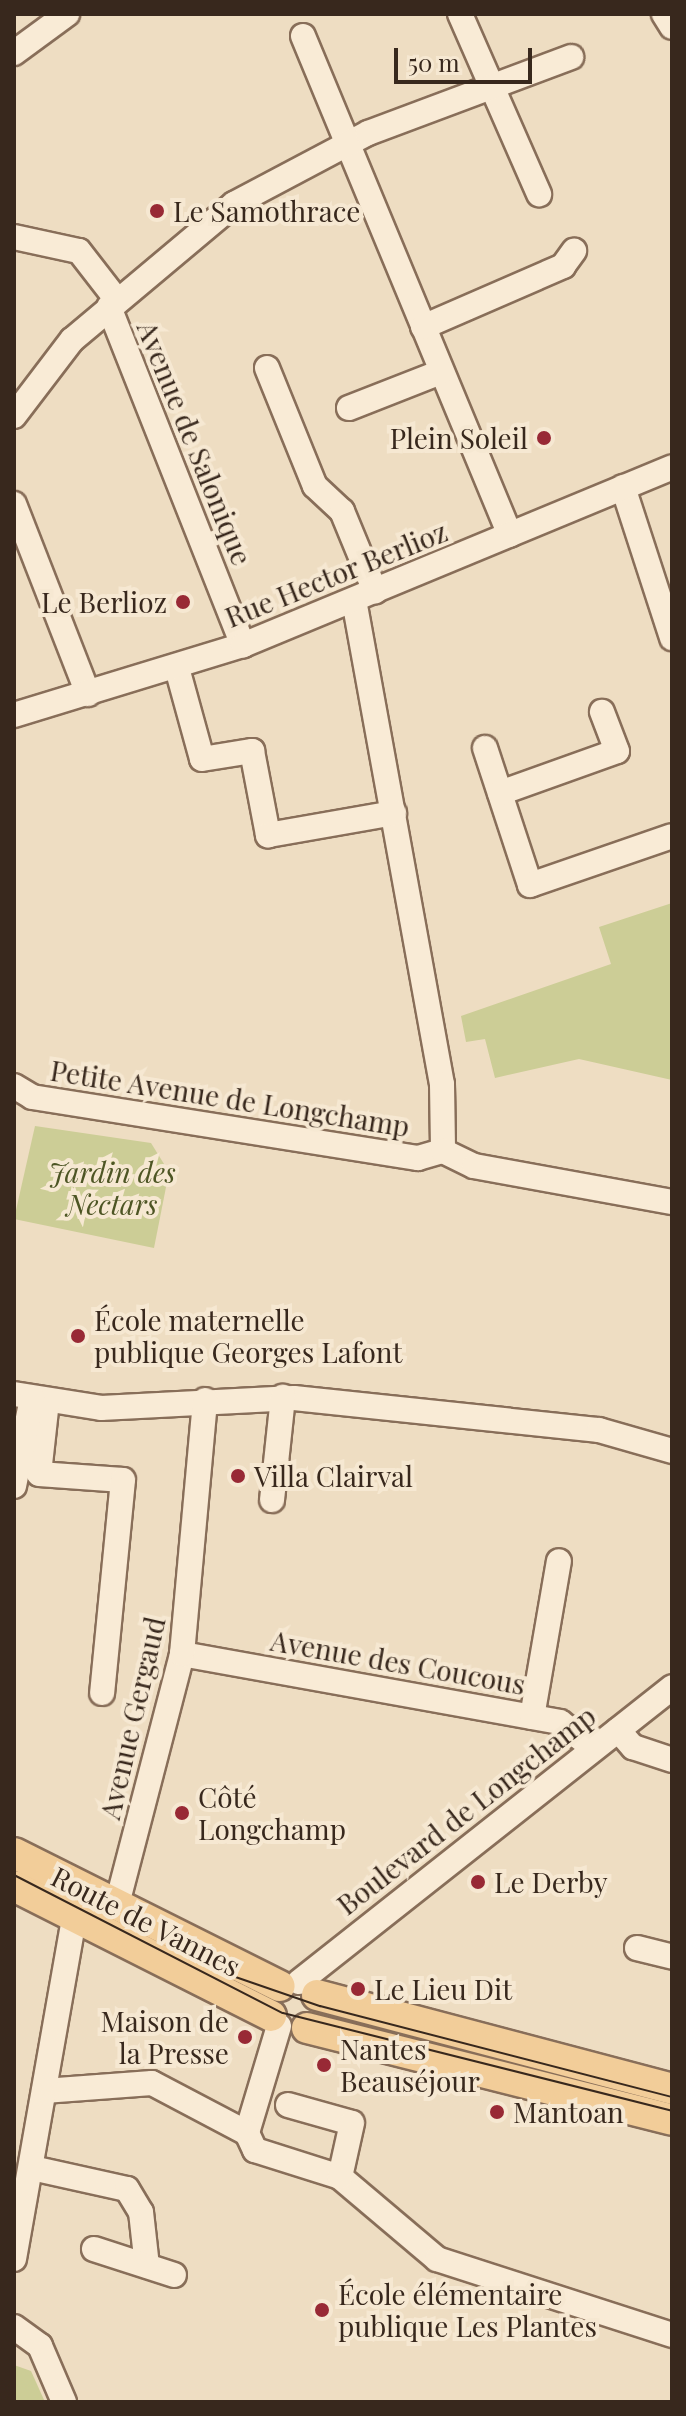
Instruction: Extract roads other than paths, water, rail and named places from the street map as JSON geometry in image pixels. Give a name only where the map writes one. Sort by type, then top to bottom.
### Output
[{"type":"main road","name":"Route de Vannes","points":[[14,1853],[299,1988],[672,2089]]},
{"type":"main road","name":"Route de Vannes","points":[[14,1886],[285,2023],[672,2120]]},
{"type":"main road","points":[[285,2023],[318,2015],[299,1988]]},
{"type":"main road","points":[[285,2023],[299,1988]]},
{"type":"street","points":[[14,53],[67,14]]},
{"type":"street","points":[[460,14],[539,194]]},
{"type":"street","points":[[664,14],[672,27]]},
{"type":"street","points":[[303,36],[510,535]]},
{"type":"street","points":[[14,416],[72,340],[234,204],[348,143],[571,57]]},
{"type":"street","name":"Avenue de Salonique","points":[[14,237],[79,251],[113,304],[243,645]]},
{"type":"street","points":[[423,327],[563,266],[574,251]]},
{"type":"street","points":[[267,368],[315,486],[342,511],[365,596],[394,813],[442,1084],[443,1151]]},
{"type":"street","points":[[349,408],[441,372]]},
{"type":"street","name":"Rue Hector Berlioz","points":[[14,715],[177,668],[243,645],[672,467]]},
{"type":"street","points":[[623,487],[672,638]]},
{"type":"street","points":[[14,504],[88,694]]},
{"type":"street","points":[[177,668],[202,759],[252,751],[268,835],[394,813]]},
{"type":"street","points":[[500,793],[617,751],[602,712]]},
{"type":"street","points":[[485,748],[530,885],[672,836]]},
{"type":"street","name":"Petite Avenue de Longchamp","points":[[14,1086],[32,1097],[186,1118],[418,1158],[443,1151],[474,1166],[672,1202]]},
{"type":"street","points":[[272,1500],[283,1397]]},
{"type":"street","points":[[31,1398],[101,1408],[283,1397],[599,1430],[672,1451]]},
{"type":"street","points":[[14,1486],[31,1398]]},
{"type":"street","points":[[31,1398],[39,1474],[123,1480],[102,1693]]},
{"type":"street","name":"Avenue Gergaud","points":[[117,1904],[182,1654],[205,1400]]},
{"type":"street","points":[[532,1717],[559,1561]]},
{"type":"street","name":"Avenue des Coucous","points":[[182,1654],[568,1725],[593,1748]]},
{"type":"street","name":"Boulevard de Longchamp","points":[[299,1988],[672,1687]]},
{"type":"street","points":[[618,1730],[633,1747],[672,1760]]},
{"type":"street","points":[[14,2259],[25,2177],[44,2091],[74,1918]]},
{"type":"street","points":[[637,1948],[672,1957]]},
{"type":"street","points":[[247,2133],[285,2023]]},
{"type":"street","points":[[44,2091],[152,2083],[247,2133],[262,2154],[340,2177],[437,2259],[672,2335]]},
{"type":"street","points":[[288,2105],[352,2123],[340,2177]]},
{"type":"street","points":[[25,2177],[127,2189],[141,2212],[147,2266]]},
{"type":"street","points":[[94,2249],[174,2275]]},
{"type":"street","points":[[14,2327],[40,2346],[64,2402]]},
{"type":"tram line","points":[[14,1875],[283,2013],[672,2111]]},
{"type":"tram line","points":[[221,1972],[320,2006],[672,2097]]},
{"type":"place","name":"Le Samothrace","points":[[157,211]]},
{"type":"place","name":"Plein Soleil","points":[[544,438]]},
{"type":"place","name":"Le Berlioz","points":[[183,602]]},
{"type":"place","name":"École maternelle publique Georges Lafont","points":[[78,1336]]},
{"type":"place","name":"Villa Clairval","points":[[238,1476]]},
{"type":"place","name":"Côté Longchamp","points":[[182,1813]]},
{"type":"place","name":"Le Derby","points":[[478,1882]]},
{"type":"place","name":"Le Lieu Dit","points":[[358,1989]]},
{"type":"place","name":"Maison de la Presse","points":[[245,2037]]},
{"type":"place","name":"Nantes Beauséjour","points":[[324,2065]]},
{"type":"place","name":"Mantoan","points":[[497,2112]]},
{"type":"place","name":"École élémentaire publique Les Plantes","points":[[322,2310]]},
{"type":"park label","name":"Jardin des Nectars","points":[[112,1188]]}]
